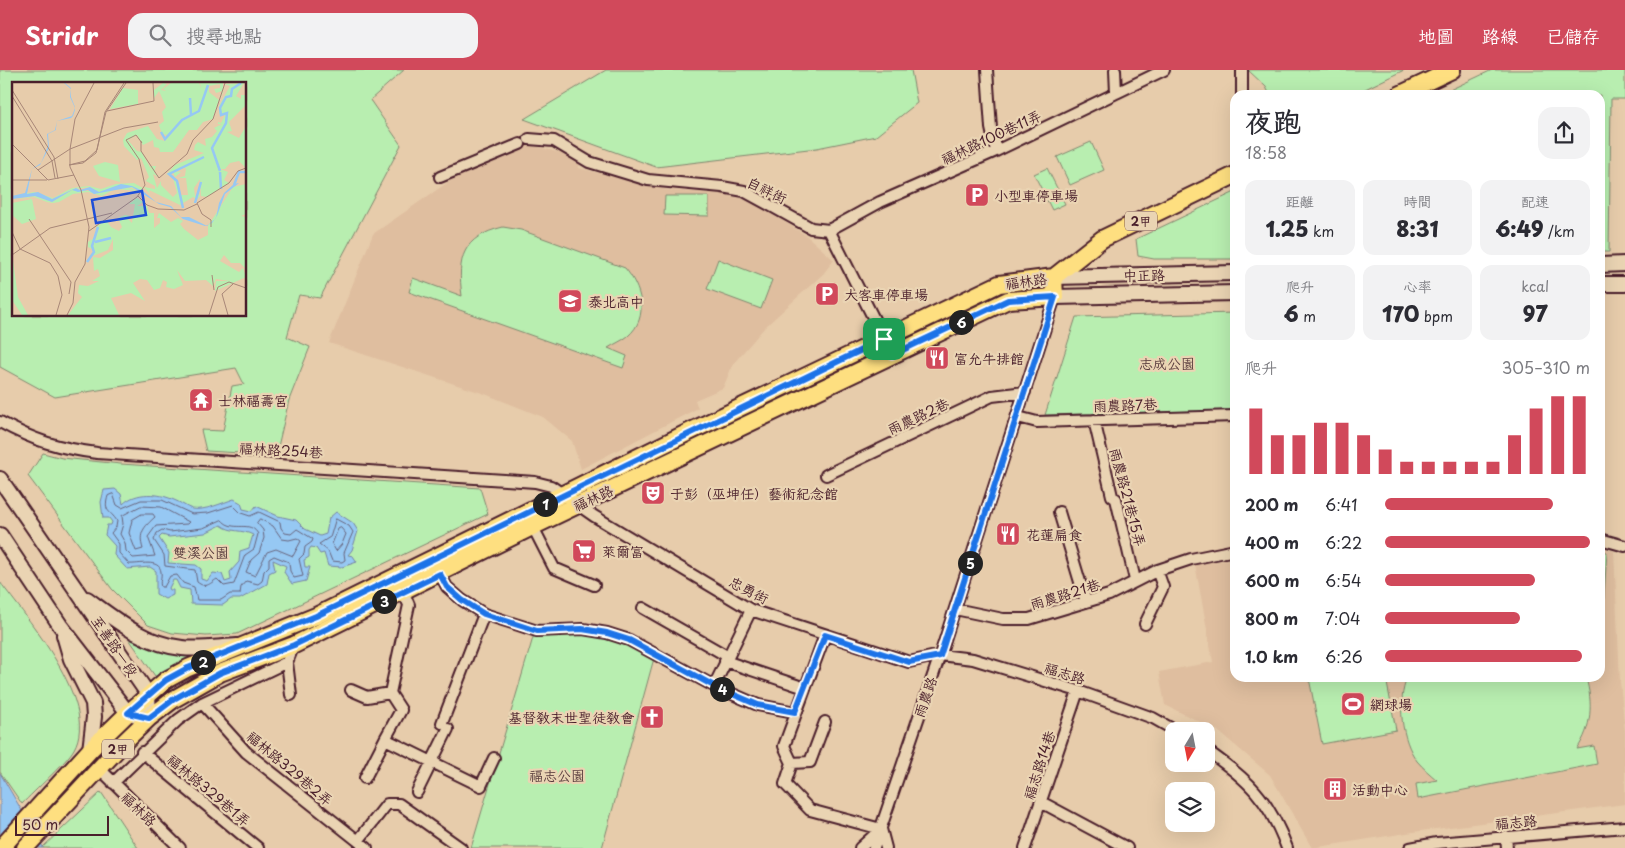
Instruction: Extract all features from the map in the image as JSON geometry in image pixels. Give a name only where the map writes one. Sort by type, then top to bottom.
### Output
[{"type":"main road","points":[[1410,90],[1452,70]]},
{"type":"main road","name":"福林路","points":[[1,848],[24,820],[90,750],[148,694],[166,680],[188,668],[324,611],[999,284],[1054,277],[1102,240],[1230,177]]},
{"type":"main road","points":[[1605,265],[1625,264]]},
{"type":"main road","name":"中正路","points":[[1054,277],[1230,273]]},
{"type":"main road","name":"雨農路","points":[[1054,277],[1055,297]]},
{"type":"main road","points":[[1605,284],[1625,284]]},
{"type":"main road","name":"中正路","points":[[1055,297],[1230,292]]},
{"type":"main road","name":"福林路","points":[[25,848],[149,718],[174,699],[220,673],[294,645],[578,505],[1008,300],[1055,297]]},
{"type":"main road","name":"至善路一段","points":[[0,479],[148,694]]},
{"type":"main road","name":"至善路一段","points":[[0,535],[60,625],[128,713]]},
{"type":"main road","points":[[80,594],[130,630],[156,643],[184,649],[245,645]]},
{"type":"main road","points":[[60,625],[71,659],[93,703],[94,717],[90,750]]},
{"type":"main road","points":[[128,713],[149,718],[148,694]]},
{"type":"street","points":[[987,70],[991,128],[996,151]]},
{"type":"street","points":[[1115,70],[1116,93]]},
{"type":"street","name":"福林路100巷11弄","points":[[829,230],[880,202],[996,151],[1164,70]]},
{"type":"street","points":[[1242,70],[1242,90]]},
{"type":"street","name":"自祥街","points":[[440,177],[524,142],[554,140],[589,162],[648,180],[722,186],[744,191],[811,228],[829,230]]},
{"type":"street","points":[[829,230],[892,355]]},
{"type":"street","name":"雨農路","points":[[874,848],[940,656],[1055,297]]},
{"type":"street","name":"雨農路2巷","points":[[826,475],[992,396],[1025,392]]},
{"type":"street","name":"雨農路7巷","points":[[1018,417],[1037,422],[1230,419]]},
{"type":"street","name":"雨農路21巷15弄","points":[[1094,420],[1112,496],[1116,499],[1135,580]]},
{"type":"street","name":"福林路254巷","points":[[0,422],[22,435],[63,448],[98,453],[535,482],[551,486],[564,494]]},
{"type":"street","name":"忠勇街","points":[[564,494],[578,505],[751,610],[909,662],[940,656]]},
{"type":"street","points":[[1059,512],[1086,602]]},
{"type":"street","points":[[533,527],[554,568],[594,585]]},
{"type":"street","points":[[1605,540],[1625,546]]},
{"type":"street","name":"雨農路21巷","points":[[955,609],[1003,619],[1029,619],[1108,595],[1157,570],[1191,559],[1230,551]]},
{"type":"street","points":[[1145,624],[1162,587],[1157,570]]},
{"type":"street","points":[[440,574],[447,587],[462,600],[484,614],[537,631],[582,629],[607,633],[655,653],[714,686],[758,705],[795,712]]},
{"type":"street","points":[[365,778],[401,710],[390,693],[409,605],[403,591]]},
{"type":"street","points":[[643,608],[726,658],[805,688]]},
{"type":"street","points":[[714,686],[751,610]]},
{"type":"street","points":[[416,792],[431,762],[445,726],[484,614]]},
{"type":"street","points":[[825,635],[784,746],[792,764],[785,784],[810,810],[880,829],[886,848]]},
{"type":"street","points":[[291,695],[287,662],[294,645]]},
{"type":"street","name":"福志路","points":[[940,656],[973,660],[1078,691],[1153,718],[1165,725]]},
{"type":"street","points":[[112,783],[142,752],[178,720],[202,703],[287,662]]},
{"type":"street","points":[[351,690],[367,697],[390,693]]},
{"type":"street","name":"福志路14巷","points":[[1026,848],[1078,691]]},
{"type":"street","name":"福林路329巷2弄","points":[[202,703],[246,752],[367,848]]},
{"type":"street","points":[[792,764],[810,762],[825,722]]},
{"type":"street","points":[[385,739],[481,786],[494,758]]},
{"type":"street","name":"福林路329巷1弄","points":[[142,752],[258,848]]},
{"type":"street","points":[[1215,756],[1233,769],[1261,796],[1278,824],[1286,848]]},
{"type":"street","name":"福林路","points":[[100,769],[112,783],[180,848]]},
{"type":"street","points":[[1041,802],[1128,848]]},
{"type":"street","points":[[358,841],[387,804],[392,803],[399,804],[461,848]]},
{"type":"street","name":"福志路","points":[[1410,848],[1437,843],[1625,826]]},
{"type":"street","name":"雨農路","points":[[860,848],[880,829]]},
{"type":"street","points":[[1506,836],[1507,848]]},
{"type":"shaded area","name":"泰北高中","points":[[530,145],[580,158],[579,168],[666,190],[717,193],[750,200],[807,236],[834,260],[823,274],[765,327],[733,364],[723,388],[695,400],[698,408],[581,469],[572,441],[543,417],[485,394],[329,343],[373,234],[454,178]]},
{"type":"shaded area","points":[[1605,549],[1614,551],[1620,681],[1625,732],[1625,804],[1413,832],[1312,848],[1270,775],[1215,729],[1215,722],[1200,722],[1165,705],[1159,672],[1213,662],[1195,564],[1230,560],[1230,682],[1605,682]]},
{"type":"green space","points":[[0,70],[404,70],[370,100],[401,145],[320,298],[299,295],[287,337],[310,347],[289,400],[276,455],[206,451],[201,430],[223,431],[232,386],[244,384],[236,368],[55,397],[0,367]]},
{"type":"green space","points":[[606,70],[911,70],[917,103],[876,136],[817,148],[656,167],[524,119]]},
{"type":"green space","points":[[1248,70],[1404,70],[1363,90],[1268,90]]},
{"type":"green space","points":[[1492,70],[1625,70],[1625,99],[1611,99],[1609,252],[1605,252],[1605,90],[1450,90]]},
{"type":"green space","points":[[1091,142],[1104,170],[1070,185],[1057,157]]},
{"type":"green space","points":[[1047,168],[1065,204],[1052,210],[1034,174]]},
{"type":"green space","points":[[1230,194],[1230,259],[1154,259],[1138,256],[1136,239]]},
{"type":"green space","points":[[665,196],[709,196],[709,216],[664,215]]},
{"type":"green space","points":[[503,227],[521,230],[625,268],[639,293],[641,311],[635,328],[628,336],[608,348],[627,356],[623,368],[409,292],[413,278],[462,296],[461,271],[465,251],[479,237],[489,231]]},
{"type":"green space","points":[[718,259],[772,280],[761,309],[707,289]]},
{"type":"green space","name":"志成公園","points":[[1230,313],[1230,410],[1045,415],[1076,317]]},
{"type":"green space","name":"雙溪公園","points":[[43,453],[62,458],[121,464],[480,488],[488,514],[237,634],[206,636],[172,633],[148,625],[112,589],[28,476]]},
{"type":"green space","points":[[1605,552],[1607,552],[1605,582]]},
{"type":"green space","points":[[0,582],[42,638],[69,685],[77,708],[79,730],[74,749],[22,804],[0,772]]},
{"type":"green space","name":"福志公園","points":[[537,624],[632,636],[656,651],[602,848],[471,848]]},
{"type":"green space","points":[[131,637],[162,651],[191,656],[158,677],[155,676],[129,639]]},
{"type":"green space","name":"網球場","points":[[1310,682],[1387,682],[1396,730],[1322,744]]},
{"type":"green space","points":[[1406,682],[1587,682],[1590,697],[1590,715],[1586,732],[1577,749],[1594,746],[1597,764],[1418,799],[1416,784],[1437,780],[1417,761],[1407,742],[1402,720]]},
{"type":"green space","points":[[101,792],[138,848],[43,848],[43,847]]},
{"type":"water","points":[[115,489],[121,494],[123,504],[134,497],[148,494],[168,498],[192,509],[208,508],[234,499],[241,503],[243,509],[252,511],[256,506],[278,516],[296,520],[305,529],[320,536],[326,534],[329,518],[336,512],[353,523],[358,531],[352,550],[348,555],[353,556],[357,562],[342,567],[328,566],[324,553],[320,554],[316,548],[311,547],[309,557],[304,560],[305,567],[310,567],[306,581],[292,584],[284,572],[286,566],[273,560],[275,570],[269,573],[267,584],[240,599],[231,599],[223,605],[191,604],[190,590],[180,588],[176,580],[173,580],[169,588],[173,590],[173,595],[165,599],[156,594],[156,571],[150,567],[127,569],[114,555],[115,546],[105,535],[107,525],[111,525],[112,522],[109,518],[103,518],[101,502],[104,490]],"holes":[[[221,525],[253,535],[249,548],[240,551],[239,562],[230,572],[231,580],[225,582],[222,574],[213,573],[207,581],[201,579],[201,569],[196,565],[168,563],[169,553],[159,538],[162,535],[169,537],[205,533]]]},
{"type":"water","points":[[0,773],[43,847],[43,848],[0,848]]},
{"type":"place","name":"小型車停車場","points":[[977,195]]},
{"type":"place","name":"大客車停車場","points":[[827,294]]},
{"type":"place","name":"泰北高中","points":[[570,301]]},
{"type":"place","name":"富允牛排館","points":[[937,358]]},
{"type":"place","name":"士林福壽宮","points":[[201,400]]},
{"type":"place","name":"于彭（巫坤任）藝術紀念館","points":[[653,493]]},
{"type":"place","name":"花蓮扁食","points":[[1008,534]]},
{"type":"place","name":"萊爾富","points":[[584,551]]},
{"type":"place","name":"網球場","points":[[1353,704]]},
{"type":"place","name":"基督教末世聖徒教會","points":[[652,717]]},
{"type":"place","name":"活動中心","points":[[1335,789]]},
{"type":"route","points":[[1055,297],[940,656],[909,662],[825,635],[795,712],[758,705],[714,686],[629,640],[607,633],[582,629],[537,631],[484,614],[462,600],[447,587],[440,574],[294,645],[220,673],[174,699],[149,718],[128,713],[166,680],[188,668],[316,616],[691,431],[884,339],[892,355],[1008,300],[1055,297]]}]
